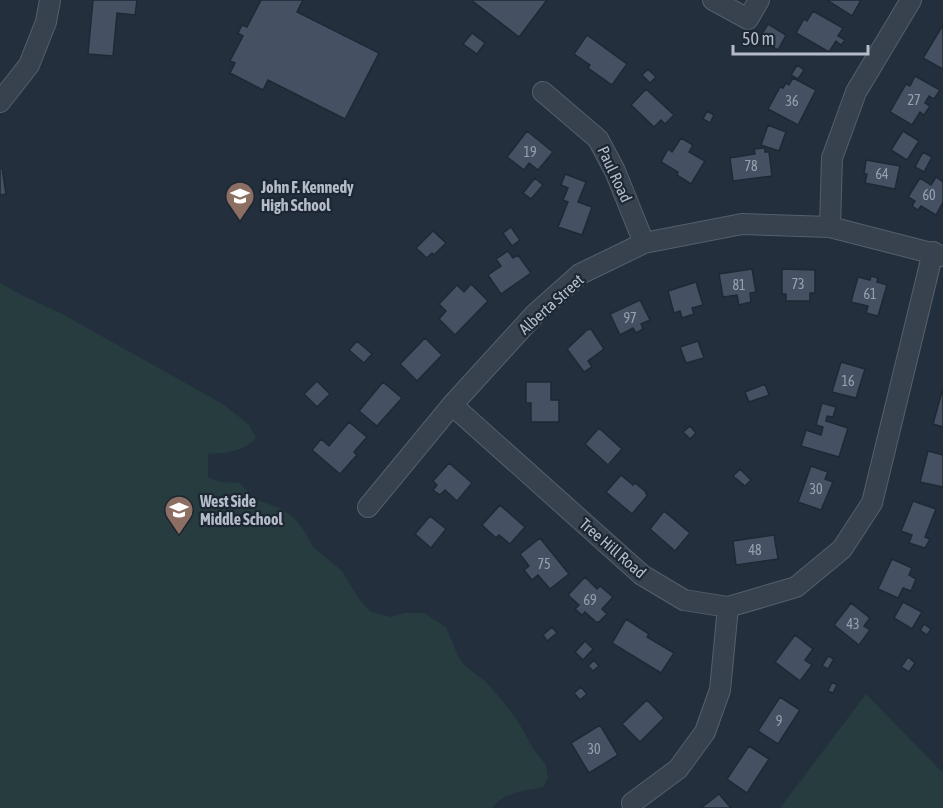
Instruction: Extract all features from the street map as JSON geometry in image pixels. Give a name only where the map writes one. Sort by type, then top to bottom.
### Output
[{"type":"street","points":[[0,102],[29,65],[46,22],[50,0]]},
{"type":"street","points":[[713,0],[748,19],[759,0]]},
{"type":"street","points":[[830,227],[832,158],[856,92],[911,0]]},
{"type":"street","name":"Paul Road","points":[[543,92],[598,139],[615,171],[644,243]]},
{"type":"street","name":"Alberta Street","points":[[369,507],[452,405],[535,314],[580,274],[644,243],[742,224],[830,227],[938,254]]},
{"type":"street","name":"Tree Hill Road","points":[[452,405],[642,575],[684,600],[728,607],[796,587],[842,549],[872,503],[938,254]]},
{"type":"street","points":[[632,803],[678,769],[705,732],[720,690],[728,607]]},
{"type":"green space","name":"West Side Middle School","points":[[0,283],[62,314],[223,404],[249,425],[256,438],[251,443],[234,451],[208,454],[208,477],[220,482],[240,483],[253,498],[282,509],[295,519],[313,547],[342,571],[359,599],[371,612],[391,617],[404,613],[424,613],[446,627],[464,665],[485,681],[502,700],[546,765],[548,778],[543,787],[508,795],[492,808],[0,808]]},
{"type":"green space","points":[[866,694],[943,773],[943,808],[780,808]]},
{"type":"building","points":[[93,0],[137,0],[135,15],[117,13],[113,56],[88,54]]},
{"type":"building","points":[[261,0],[303,0],[297,12],[379,53],[345,119],[268,80],[263,90],[230,73],[235,63],[230,61],[243,36],[238,33],[242,25],[247,27]]},
{"type":"building","points":[[471,0],[547,0],[519,37]]},
{"type":"building","points":[[827,0],[861,0],[852,16]]},
{"type":"building","points":[[813,11],[843,28],[838,36],[845,40],[841,45],[836,41],[829,52],[796,33],[804,19],[807,21]]},
{"type":"building","points":[[768,24],[786,35],[778,50],[759,39]]},
{"type":"building","points":[[943,25],[943,69],[923,58]]},
{"type":"building","points":[[472,33],[485,43],[477,54],[463,44]]},
{"type":"building","points":[[587,35],[627,64],[612,85],[588,68],[590,65],[574,54]]},
{"type":"building","points":[[797,65],[804,70],[798,79],[791,75]]},
{"type":"building","points":[[648,69],[656,77],[650,83],[642,75]]},
{"type":"building","points":[[915,76],[940,90],[934,99],[929,96],[925,103],[930,106],[924,115],[920,112],[912,125],[890,112],[906,84],[910,86]]},
{"type":"building","points":[[793,78],[816,90],[798,125],[768,109],[780,87],[783,88],[786,83],[789,85]]},
{"type":"building","points":[[646,89],[674,115],[665,124],[661,120],[654,127],[631,105]]},
{"type":"building","points":[[707,111],[714,115],[710,123],[703,119]]},
{"type":"building","points":[[768,125],[786,132],[779,151],[761,145]]},
{"type":"building","points":[[527,131],[553,152],[538,170],[529,163],[524,170],[507,157]]},
{"type":"building","points":[[903,131],[919,141],[907,160],[891,150]]},
{"type":"building","points":[[681,138],[693,145],[689,152],[705,161],[691,184],[677,175],[678,172],[661,162],[668,149],[672,152]]},
{"type":"building","points":[[765,148],[765,152],[769,152],[772,176],[733,181],[730,158],[755,154],[754,149]]},
{"type":"building","points":[[923,152],[932,157],[924,172],[915,167]]},
{"type":"building","points":[[866,160],[900,166],[895,189],[865,183]]},
{"type":"building","points":[[0,168],[2,168],[6,194],[0,195]]},
{"type":"building","points":[[565,174],[586,182],[578,202],[592,207],[582,235],[558,227],[568,202],[563,200],[568,188],[561,185]]},
{"type":"building","points":[[936,177],[943,182],[943,202],[936,215],[921,206],[918,210],[912,206],[915,201],[908,197],[920,178],[931,185]]},
{"type":"building","points":[[535,178],[543,185],[531,199],[523,193]]},
{"type":"building","points":[[511,227],[520,240],[512,246],[503,233]]},
{"type":"building","points":[[433,231],[446,243],[434,255],[432,253],[427,258],[416,248]]},
{"type":"building","points":[[508,251],[513,258],[518,255],[531,273],[501,294],[488,275],[501,266],[496,259]]},
{"type":"building","points":[[752,269],[756,292],[750,293],[751,302],[739,305],[737,295],[723,297],[719,274]]},
{"type":"building","points":[[782,269],[815,270],[815,293],[810,293],[810,301],[786,301],[786,294],[782,294]]},
{"type":"building","points":[[871,276],[878,278],[877,282],[887,285],[878,316],[866,313],[868,306],[851,302],[858,277],[870,280]]},
{"type":"building","points":[[696,282],[703,305],[692,308],[694,314],[682,318],[680,311],[674,313],[668,291]]},
{"type":"building","points":[[471,284],[488,301],[455,335],[439,319],[446,311],[439,304],[457,285],[464,292]]},
{"type":"building","points":[[640,300],[650,320],[641,324],[643,329],[636,333],[633,328],[620,335],[610,314]]},
{"type":"building","points":[[591,329],[604,349],[588,361],[592,367],[584,372],[567,349]]},
{"type":"building","points":[[425,338],[442,355],[417,381],[400,364]]},
{"type":"building","points":[[357,341],[372,354],[364,363],[349,350]]},
{"type":"building","points":[[698,341],[704,358],[686,363],[680,347]]},
{"type":"building","points":[[841,362],[865,369],[856,398],[832,392]]},
{"type":"building","points":[[317,381],[330,394],[317,407],[304,394]]},
{"type":"building","points":[[383,382],[402,398],[377,426],[359,411]]},
{"type":"building","points":[[526,382],[551,382],[551,400],[559,400],[559,422],[531,422],[531,403],[526,403]]},
{"type":"building","points":[[765,384],[769,395],[749,402],[745,392]]},
{"type":"building","points":[[943,388],[943,427],[933,424]]},
{"type":"building","points":[[822,403],[836,407],[833,417],[827,416],[826,421],[848,428],[839,457],[801,446],[806,430],[821,435],[823,427],[816,425]]},
{"type":"building","points":[[349,422],[367,437],[354,452],[357,455],[340,474],[312,450],[321,439],[329,446]]},
{"type":"building","points":[[690,426],[696,433],[690,439],[683,432]]},
{"type":"building","points":[[599,428],[622,449],[608,465],[585,444]]},
{"type":"building","points":[[928,451],[943,455],[943,487],[920,482]]},
{"type":"building","points":[[449,463],[472,483],[457,501],[445,490],[440,495],[433,490],[437,485],[433,481]]},
{"type":"building","points":[[811,466],[828,472],[825,479],[833,482],[821,510],[798,502]]},
{"type":"building","points":[[740,469],[751,480],[745,486],[733,476]]},
{"type":"building","points":[[621,475],[645,491],[647,496],[632,514],[606,492]]},
{"type":"building","points":[[913,501],[936,509],[925,537],[930,539],[925,548],[909,543],[912,535],[901,531]]},
{"type":"building","points":[[500,505],[525,527],[510,544],[499,535],[496,538],[482,525]]},
{"type":"building","points":[[664,511],[690,533],[675,551],[650,529]]},
{"type":"building","points":[[430,516],[446,529],[431,548],[415,534]]},
{"type":"building","points":[[774,535],[778,559],[736,565],[733,541]]},
{"type":"building","points":[[540,538],[569,574],[550,589],[538,575],[532,580],[524,570],[529,566],[520,554]]},
{"type":"building","points":[[892,559],[912,568],[909,575],[916,579],[911,591],[903,588],[898,598],[878,589]]},
{"type":"building","points":[[585,577],[597,589],[600,586],[613,597],[602,609],[607,614],[599,622],[585,612],[582,615],[575,609],[579,605],[568,595]]},
{"type":"building","points":[[903,602],[922,612],[912,629],[894,618]]},
{"type":"building","points":[[851,603],[870,618],[864,626],[870,630],[859,645],[834,625]]},
{"type":"building","points":[[626,619],[649,634],[647,637],[674,653],[661,673],[612,643]]},
{"type":"building","points":[[924,624],[931,629],[927,635],[920,630]]},
{"type":"building","points":[[552,627],[557,633],[547,641],[543,635]]},
{"type":"building","points":[[795,635],[813,649],[805,660],[812,665],[800,681],[775,662]]},
{"type":"building","points":[[585,641],[593,649],[583,660],[575,652]]},
{"type":"building","points":[[828,656],[834,659],[828,669],[822,666]]},
{"type":"building","points":[[908,657],[915,663],[909,672],[901,667]]},
{"type":"building","points":[[594,660],[599,666],[593,671],[588,666]]},
{"type":"building","points":[[832,682],[837,685],[833,693],[828,691]]},
{"type":"building","points":[[581,687],[587,694],[580,700],[574,693]]},
{"type":"building","points":[[780,697],[800,710],[778,744],[758,731]]},
{"type":"building","points":[[647,700],[664,718],[640,742],[622,724]]},
{"type":"building","points":[[600,725],[618,755],[589,773],[571,743]]},
{"type":"building","points":[[749,746],[769,759],[747,793],[727,779]]},
{"type":"building","points":[[719,794],[731,808],[701,808]]},
{"type":"place","name":"John F. Kennedy High School","points":[[240,222]]},
{"type":"place","name":"West Side Middle School","points":[[179,536]]}]
